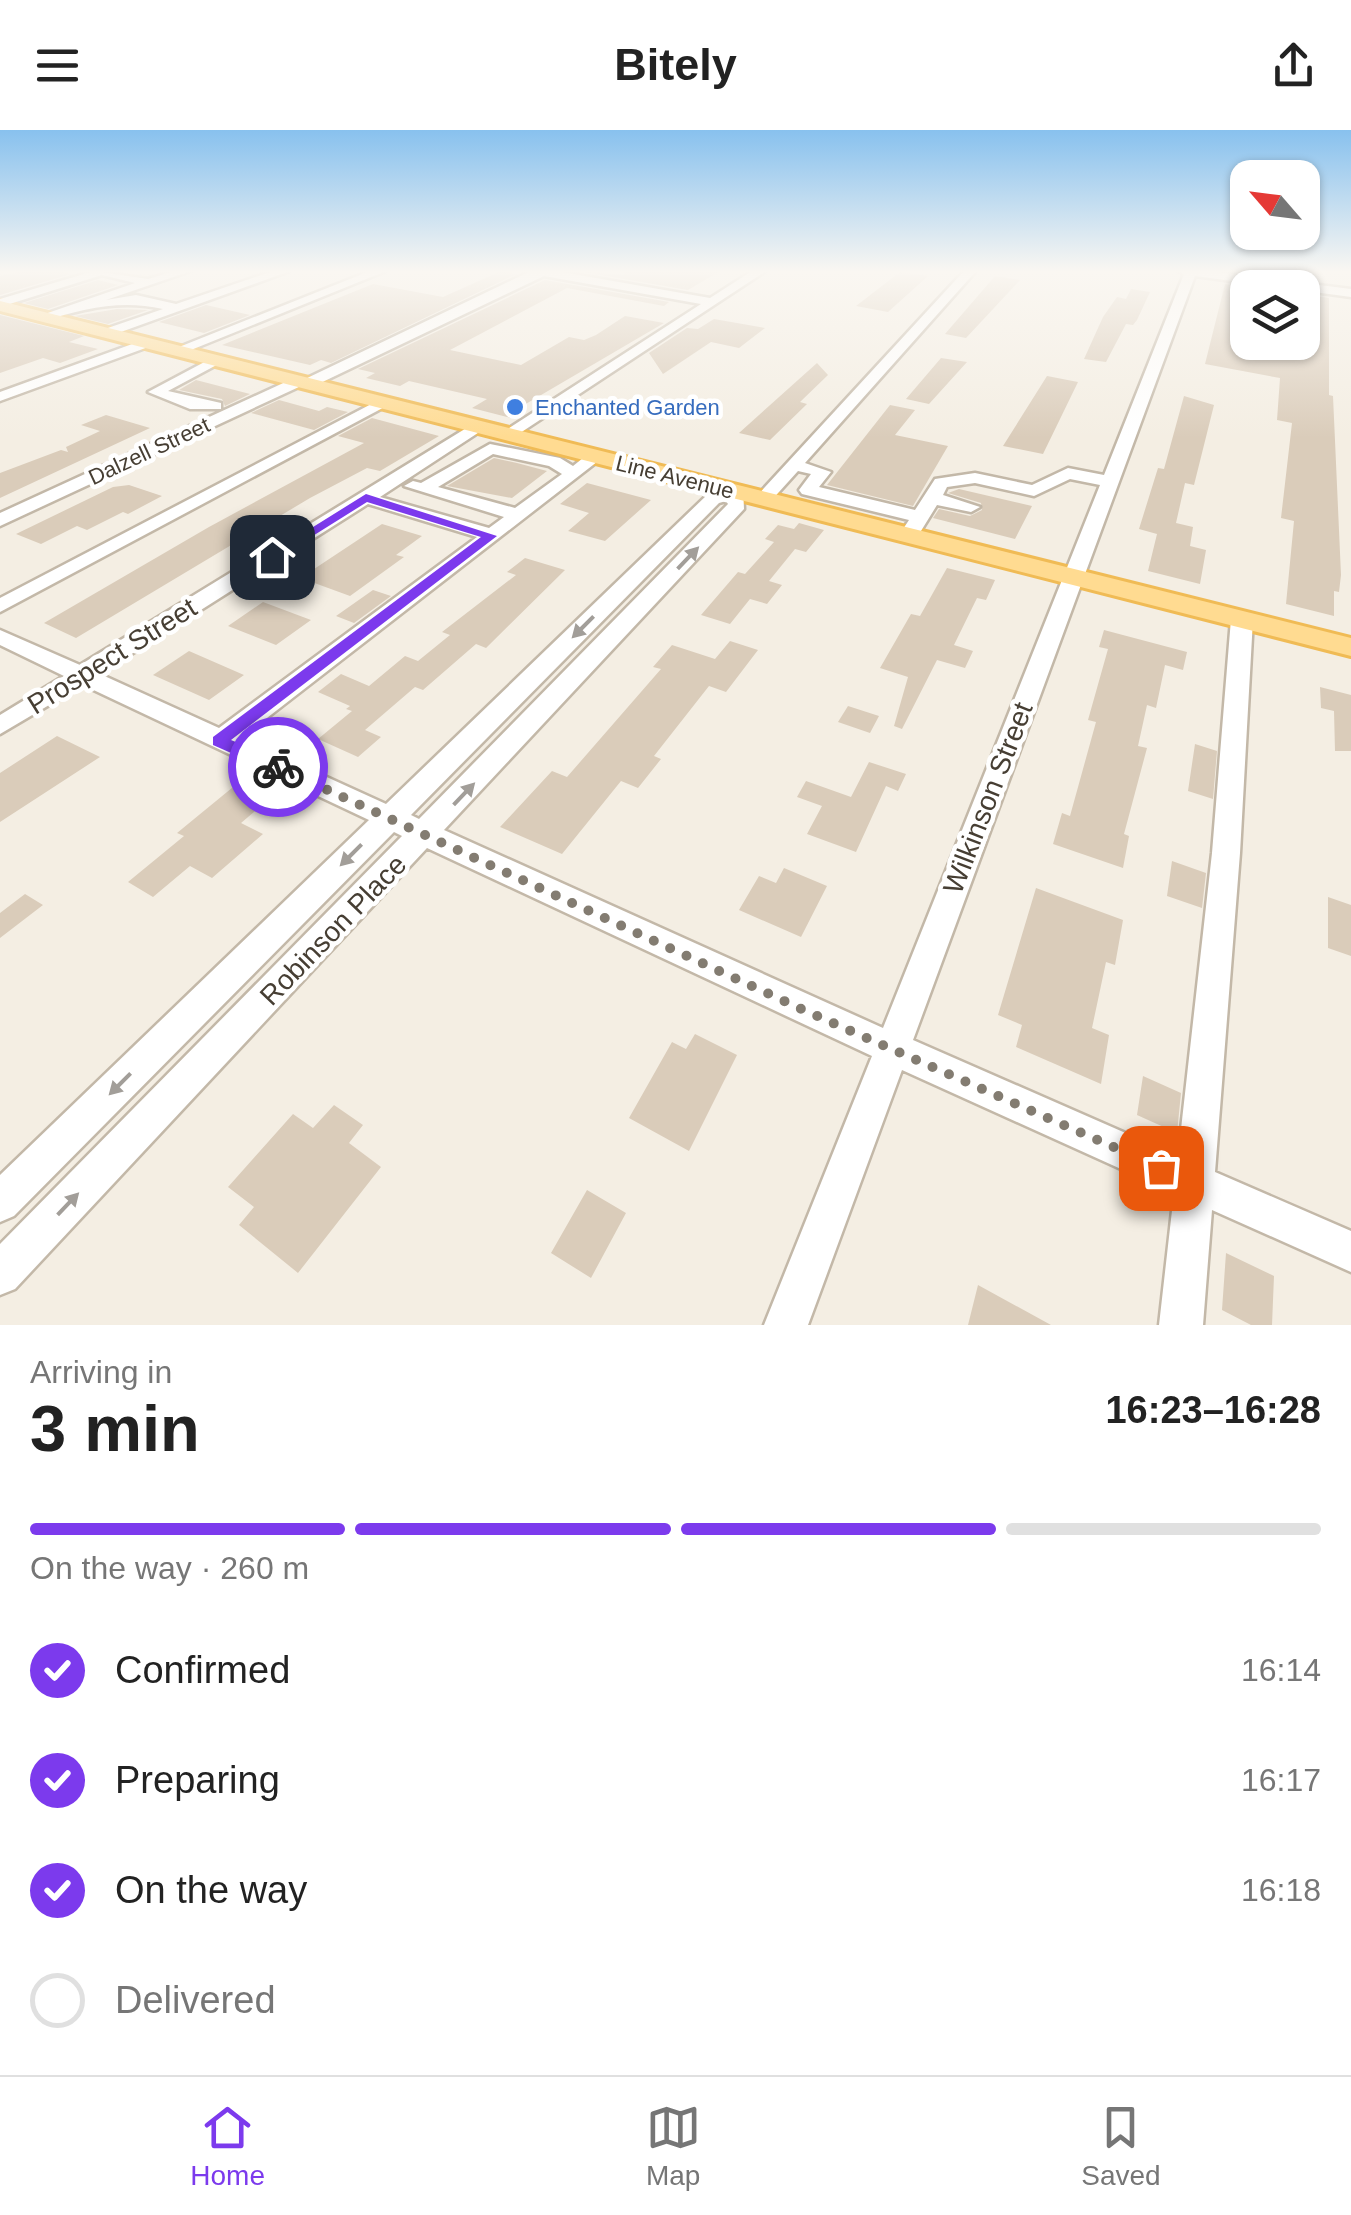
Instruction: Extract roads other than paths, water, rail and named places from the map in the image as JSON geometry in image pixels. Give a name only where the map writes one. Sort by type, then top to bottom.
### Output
[{"type":"main road","name":"Line Avenue","points":[[79,327],[744,496],[914,526],[1075,577],[1351,647]]},
{"type":"street","points":[[107,334],[126,327]]},
{"type":"street","points":[[176,351],[238,327]]},
{"type":"street","name":"Dalzell Street","points":[[0,520],[423,327]]},
{"type":"street","points":[[508,434],[675,327]]},
{"type":"street","name":"Robinson Place","points":[[0,1274],[426,834],[744,496],[793,465],[919,327]]},
{"type":"street","name":"Wilkinson Street","points":[[786,1325],[868,1107],[894,1049],[920,969],[1112,482],[1168,327]]},
{"type":"street","points":[[0,397],[146,343]]},
{"type":"street","points":[[216,361],[155,392],[190,404],[234,411]]},
{"type":"street","points":[[216,406],[242,393],[263,398]]},
{"type":"street","points":[[0,606],[384,403]]},
{"type":"street","name":"Prospect Street","points":[[0,726],[480,428]]},
{"type":"street","points":[[423,489],[490,449],[554,462],[573,473]]},
{"type":"street","points":[[218,741],[594,458]]},
{"type":"street","points":[[793,465],[822,472],[808,490],[914,526],[941,483],[975,478],[1034,491],[1068,473],[1112,482]]},
{"type":"street","points":[[394,481],[518,515]]},
{"type":"street","name":"Robinson Place","points":[[0,1202],[713,499],[744,496]]},
{"type":"street","points":[[366,498],[491,536]]},
{"type":"street","points":[[932,498],[971,508]]},
{"type":"street","points":[[1181,1325],[1242,619]]},
{"type":"street","points":[[0,637],[218,741],[894,1049],[1351,1252]]},
{"type":"place","name":"Enchanted Garden","points":[[515,407]]}]
